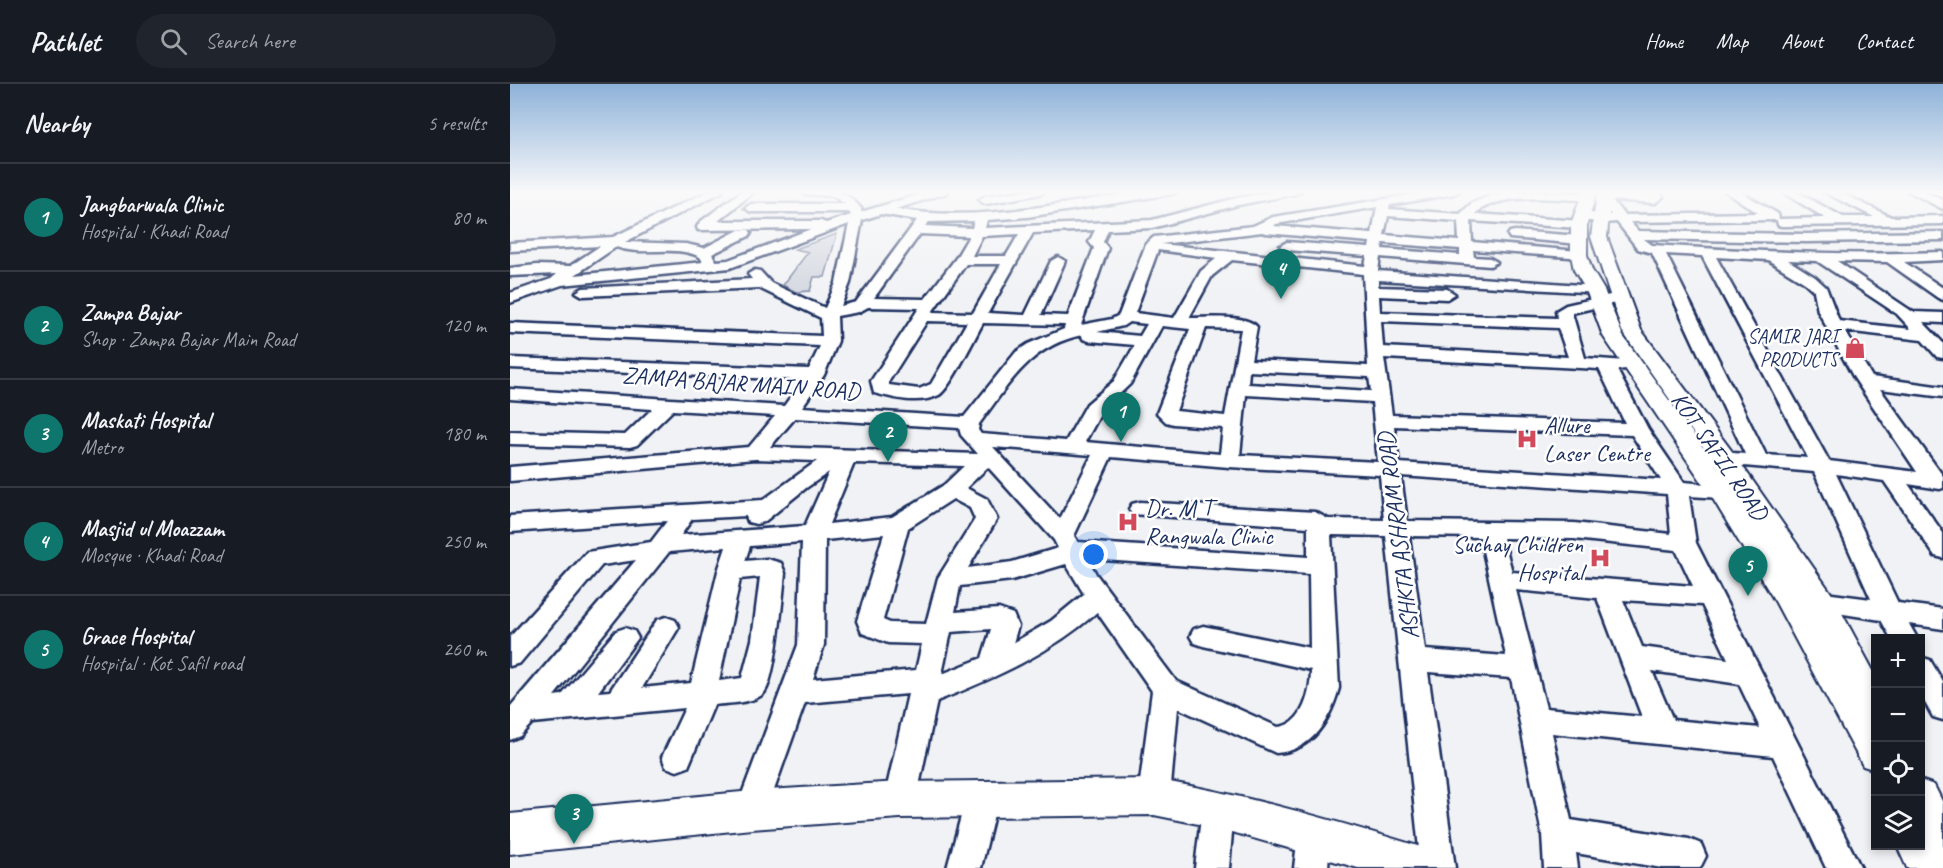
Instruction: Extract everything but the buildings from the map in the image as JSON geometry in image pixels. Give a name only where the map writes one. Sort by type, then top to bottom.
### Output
[{"type":"main road","name":"KOT SAFIL ROAD","points":[[1594,232],[1612,336],[1697,455],[1788,597],[1871,747]]},
{"type":"main road","name":"KOT SAFIL ROAD","points":[[1594,232],[1639,342],[1725,459],[1820,601],[1871,702]]},
{"type":"main road","points":[[510,834],[752,810],[900,800],[1154,797],[1218,808],[1313,851],[1421,868]]},
{"type":"main road","points":[[1925,808],[1943,843]]},
{"type":"main road","points":[[1919,850],[1928,868]]},
{"type":"street","points":[[555,282],[615,242],[642,228]]},
{"type":"street","points":[[676,248],[702,228]]},
{"type":"street","points":[[722,228],[772,228]]},
{"type":"street","points":[[513,295],[555,282],[730,264],[826,228]]},
{"type":"street","points":[[755,453],[790,411],[815,375],[830,341],[829,314],[843,283],[853,228]]},
{"type":"street","points":[[513,295],[762,283],[829,314],[854,309],[863,302],[917,228]]},
{"type":"street","points":[[915,230],[941,228]]},
{"type":"street","points":[[978,228],[963,260],[926,310],[880,381],[880,388],[921,394],[934,391],[1028,230]]},
{"type":"street","points":[[1009,228],[1028,230],[1088,228]]},
{"type":"street","points":[[1071,329],[1101,248],[1096,243],[1103,228]]},
{"type":"street","points":[[510,655],[595,558],[737,538],[872,529],[898,524],[952,490],[980,446],[1022,356],[1071,329],[1117,323],[1126,317],[1158,243],[1153,228]]},
{"type":"street","points":[[1158,243],[1237,228]]},
{"type":"street","points":[[1281,228],[1294,232],[1381,233],[1470,288],[1532,291],[1594,232]]},
{"type":"street","points":[[1324,228],[1381,233],[1467,260],[1502,263]]},
{"type":"street","points":[[1354,228],[1465,246],[1656,228]]},
{"type":"street","points":[[1158,243],[1269,260],[1400,228]]},
{"type":"street","points":[[1287,246],[1439,228]]},
{"type":"street","points":[[1466,228],[1465,246],[1470,288]]},
{"type":"street","points":[[1513,228],[1634,235],[1806,238],[1943,236]]},
{"type":"street","points":[[1574,228],[1594,232]]},
{"type":"street","points":[[1790,228],[1909,317],[1943,353]]},
{"type":"street","points":[[1906,228],[1943,245]]},
{"type":"street","points":[[738,229],[781,244]]},
{"type":"street","points":[[510,247],[615,242],[643,249],[676,248],[704,253],[738,229]]},
{"type":"street","points":[[1269,260],[1287,246],[1294,232]]},
{"type":"street","points":[[1498,234],[1594,232]]},
{"type":"street","points":[[1525,265],[1594,232]]},
{"type":"street","points":[[1578,363],[1565,323],[1564,311],[1594,232]]},
{"type":"street","name":"ASHKTA ASHRAM ROAD","points":[[1381,233],[1374,316],[1377,362],[1438,868]]},
{"type":"street","points":[[1634,235],[1643,246],[1657,250],[1770,256],[1890,258],[1943,256]]},
{"type":"street","points":[[628,274],[643,249]]},
{"type":"street","points":[[1657,250],[1758,460]]},
{"type":"street","points":[[510,255],[600,253]]},
{"type":"street","points":[[704,253],[712,267]]},
{"type":"street","points":[[1707,253],[1822,466],[1901,634]]},
{"type":"street","points":[[755,255],[754,272],[762,283]]},
{"type":"street","points":[[1184,322],[1206,274],[1229,255]]},
{"type":"street","points":[[1770,256],[1818,286],[1826,311],[1866,382],[1938,482]]},
{"type":"street","points":[[1925,257],[1943,269]]},
{"type":"street","points":[[1890,258],[1943,295]]},
{"type":"street","points":[[963,260],[1010,261]]},
{"type":"street","points":[[1031,319],[1058,261]]},
{"type":"street","points":[[510,272],[537,269],[572,270]]},
{"type":"street","points":[[843,283],[878,281]]},
{"type":"street","points":[[1532,291],[1545,322]]},
{"type":"street","points":[[863,302],[978,317],[1031,319],[1071,329],[1145,341]]},
{"type":"street","points":[[1374,316],[1565,323]]},
{"type":"street","points":[[1126,317],[1248,325],[1229,461]]},
{"type":"street","points":[[1909,317],[1943,318]]},
{"type":"street","points":[[1072,448],[1094,408],[1121,384],[1157,320]]},
{"type":"street","points":[[1184,322],[1197,325],[1198,328],[1166,413],[1173,418],[1234,423]]},
{"type":"street","points":[[1834,325],[1929,336]]},
{"type":"street","points":[[510,328],[830,341]]},
{"type":"street","points":[[1241,365],[1377,362],[1578,363],[1632,366]]},
{"type":"street","points":[[510,363],[815,375]]},
{"type":"street","points":[[1606,365],[1638,429],[1677,488],[1684,543],[1844,868]]},
{"type":"street","points":[[1866,382],[1943,392]]},
{"type":"street","points":[[1238,388],[1381,397]]},
{"type":"street","points":[[865,416],[886,390]]},
{"type":"street","name":"ZAMPA BAJAR MAIN ROAD","points":[[510,394],[865,416],[980,446]]},
{"type":"street","points":[[510,438],[630,441],[669,404]]},
{"type":"street","points":[[1384,420],[1638,429]]},
{"type":"street","points":[[980,446],[1069,546],[1099,596],[1166,689],[1276,740],[1286,741],[1295,737],[1303,729],[1323,698],[1325,688],[1319,527],[1315,520],[1140,509]]},
{"type":"street","points":[[511,475],[755,453],[842,457],[980,446],[1072,448],[1229,461],[1390,469],[1721,491]]},
{"type":"street","points":[[950,578],[981,577],[1044,564],[1069,546],[1104,451]]},
{"type":"street","points":[[1697,455],[1822,466],[1938,482]]},
{"type":"street","points":[[677,757],[704,694],[737,538],[766,507],[842,457]]},
{"type":"street","points":[[752,810],[812,645],[814,532],[842,457]]},
{"type":"street","points":[[1891,476],[1943,550]]},
{"type":"street","points":[[900,800],[950,578],[960,558],[973,543],[986,519],[979,504],[952,490]]},
{"type":"street","points":[[510,524],[766,507]]},
{"type":"street","points":[[517,719],[661,547],[685,513]]},
{"type":"street","points":[[898,524],[870,621],[871,626],[888,633],[999,619],[1004,621],[1005,626],[993,665]]},
{"type":"street","points":[[1319,527],[1590,532],[1684,543]]},
{"type":"street","points":[[1490,530],[1504,580],[1534,719],[1558,834],[1561,868]]},
{"type":"street","points":[[1069,546],[1321,566]]},
{"type":"street","points":[[517,719],[570,706],[743,690],[754,685],[763,650],[772,569],[730,571]]},
{"type":"street","points":[[1504,580],[1606,590],[1711,596]]},
{"type":"street","points":[[1606,590],[1663,732]]},
{"type":"street","points":[[794,692],[924,687],[993,665],[1061,627],[1099,596]]},
{"type":"street","points":[[1788,597],[1943,619]]},
{"type":"street","points":[[618,702],[666,627]]},
{"type":"street","points":[[1203,636],[1324,662]]},
{"type":"street","points":[[570,706],[626,638]]},
{"type":"street","points":[[1633,657],[1750,674]]},
{"type":"street","points":[[1412,660],[1522,668]]},
{"type":"street","points":[[1925,677],[1943,708]]},
{"type":"street","points":[[1154,797],[1166,689]]},
{"type":"street","points":[[1534,719],[1784,744]]},
{"type":"street","points":[[964,868],[982,798]]},
{"type":"street","points":[[1212,868],[1218,808]]},
{"type":"street","points":[[1558,834],[1689,856]]},
{"type":"shaded area","points":[[837,234],[825,277],[814,277],[810,291],[796,292],[783,285],[808,252],[795,249]]},
{"type":"place","name":"Masjid ul Moazzam","points":[[1281,299]]},
{"type":"place","name":"SAMIR JARI PRODUCTS","points":[[1855,348]]},
{"type":"place","name":"Allure Laser Centre","points":[[1527,439]]},
{"type":"place","name":"Jangbarwala Clinic","points":[[1121,442]]},
{"type":"place","name":"Zampa Bajar","points":[[888,462]]},
{"type":"place","name":"Dr. M T Rangwala Clinic","points":[[1128,522]]},
{"type":"place","name":"Suchay Children Hospital","points":[[1600,558]]},
{"type":"place","name":"Grace Hospital","points":[[1748,596]]},
{"type":"place","name":"Maskati Hospital","points":[[574,844]]}]
